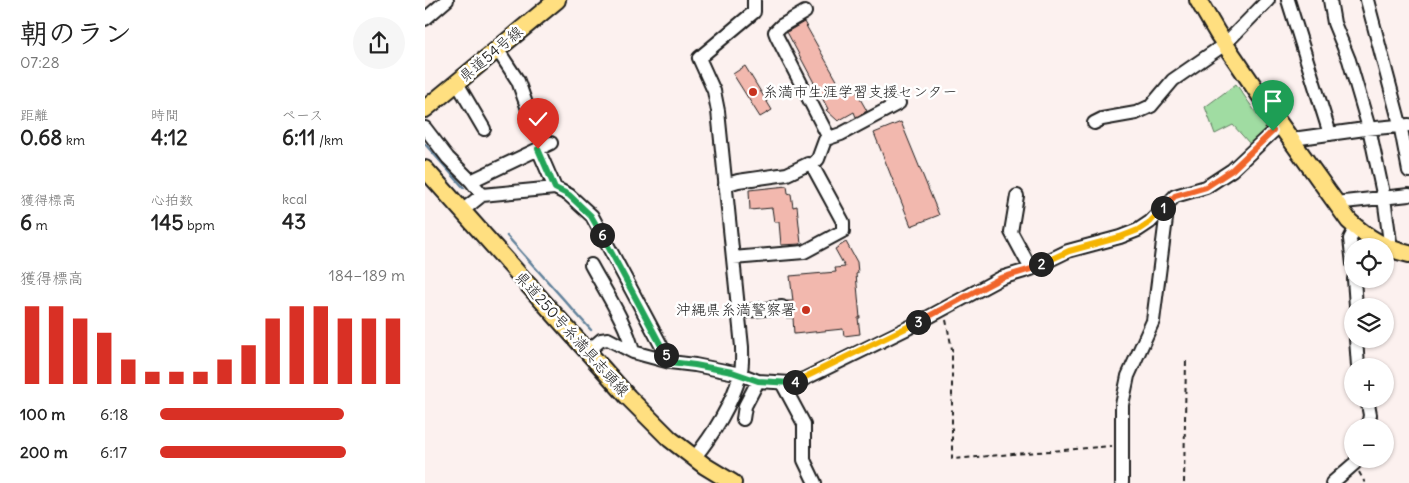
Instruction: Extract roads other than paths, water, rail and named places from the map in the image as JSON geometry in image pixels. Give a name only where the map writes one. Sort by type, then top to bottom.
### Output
[{"type":"main road","name":"県道54号線","points":[[425,109],[557,0]]},
{"type":"main road","points":[[1197,0],[1292,143],[1335,203],[1356,227],[1370,238]]},
{"type":"main road","name":"県道250号糸満具志頭線","points":[[425,169],[628,397],[670,439],[694,458],[733,483]]},
{"type":"main road","points":[[1394,249],[1409,254]]},
{"type":"street","points":[[427,12],[447,0]]},
{"type":"street","points":[[694,458],[724,412],[740,374],[742,347],[715,92],[699,58],[754,12],[754,0]]},
{"type":"street","points":[[1094,123],[1102,119],[1136,113],[1151,106],[1173,80],[1225,44],[1268,0]]},
{"type":"street","points":[[1288,0],[1330,134]]},
{"type":"street","points":[[1330,0],[1334,23],[1349,60],[1369,128],[1384,198],[1390,238]]},
{"type":"street","points":[[1367,0],[1404,124],[1409,171]]},
{"type":"street","points":[[805,12],[781,26],[775,32],[829,138]]},
{"type":"street","points":[[497,49],[518,81],[530,115]]},
{"type":"street","points":[[457,82],[484,128]]},
{"type":"street","points":[[725,185],[738,181],[787,174],[808,164],[812,165],[818,159],[825,140],[841,134],[899,103]]},
{"type":"street","points":[[1292,143],[1300,138],[1404,124]]},
{"type":"street","points":[[587,351],[594,344],[607,339],[633,352],[670,362],[740,374],[758,381],[791,383],[945,309],[1001,278],[1031,269],[1069,251],[1138,230],[1150,222],[1175,196],[1206,187],[1232,170],[1280,125]]},
{"type":"street","points":[[425,128],[448,158],[482,195]]},
{"type":"street","points":[[471,181],[551,143]]},
{"type":"street","points":[[538,149],[555,188]]},
{"type":"street","points":[[733,258],[805,252],[843,231],[843,222],[812,165]]},
{"type":"street","points":[[462,211],[482,195],[555,188],[569,195],[591,216],[670,362]]},
{"type":"street","points":[[1335,203],[1409,195]]},
{"type":"street","points":[[1017,196],[1011,232],[1031,269]]},
{"type":"street","points":[[1122,483],[1122,405],[1128,376],[1153,321],[1168,203]]},
{"type":"street","points":[[1350,238],[1356,227]]},
{"type":"street","points":[[591,265],[628,336],[633,352]]},
{"type":"street","points":[[738,312],[782,307]]},
{"type":"street","points":[[743,419],[745,406],[758,381]]},
{"type":"street","points":[[782,383],[804,424],[804,460],[815,483]]},
{"type":"street","points":[[1332,483],[1349,468]]},
{"type":"waterway","points":[[425,144],[464,188]]},
{"type":"waterway","points":[[507,236],[591,330]]},
{"type":"place","name":"糸満市生涯学習支援センター","points":[[753,92]]},
{"type":"place","name":"沖縄県糸満警察署","points":[[806,310]]}]
